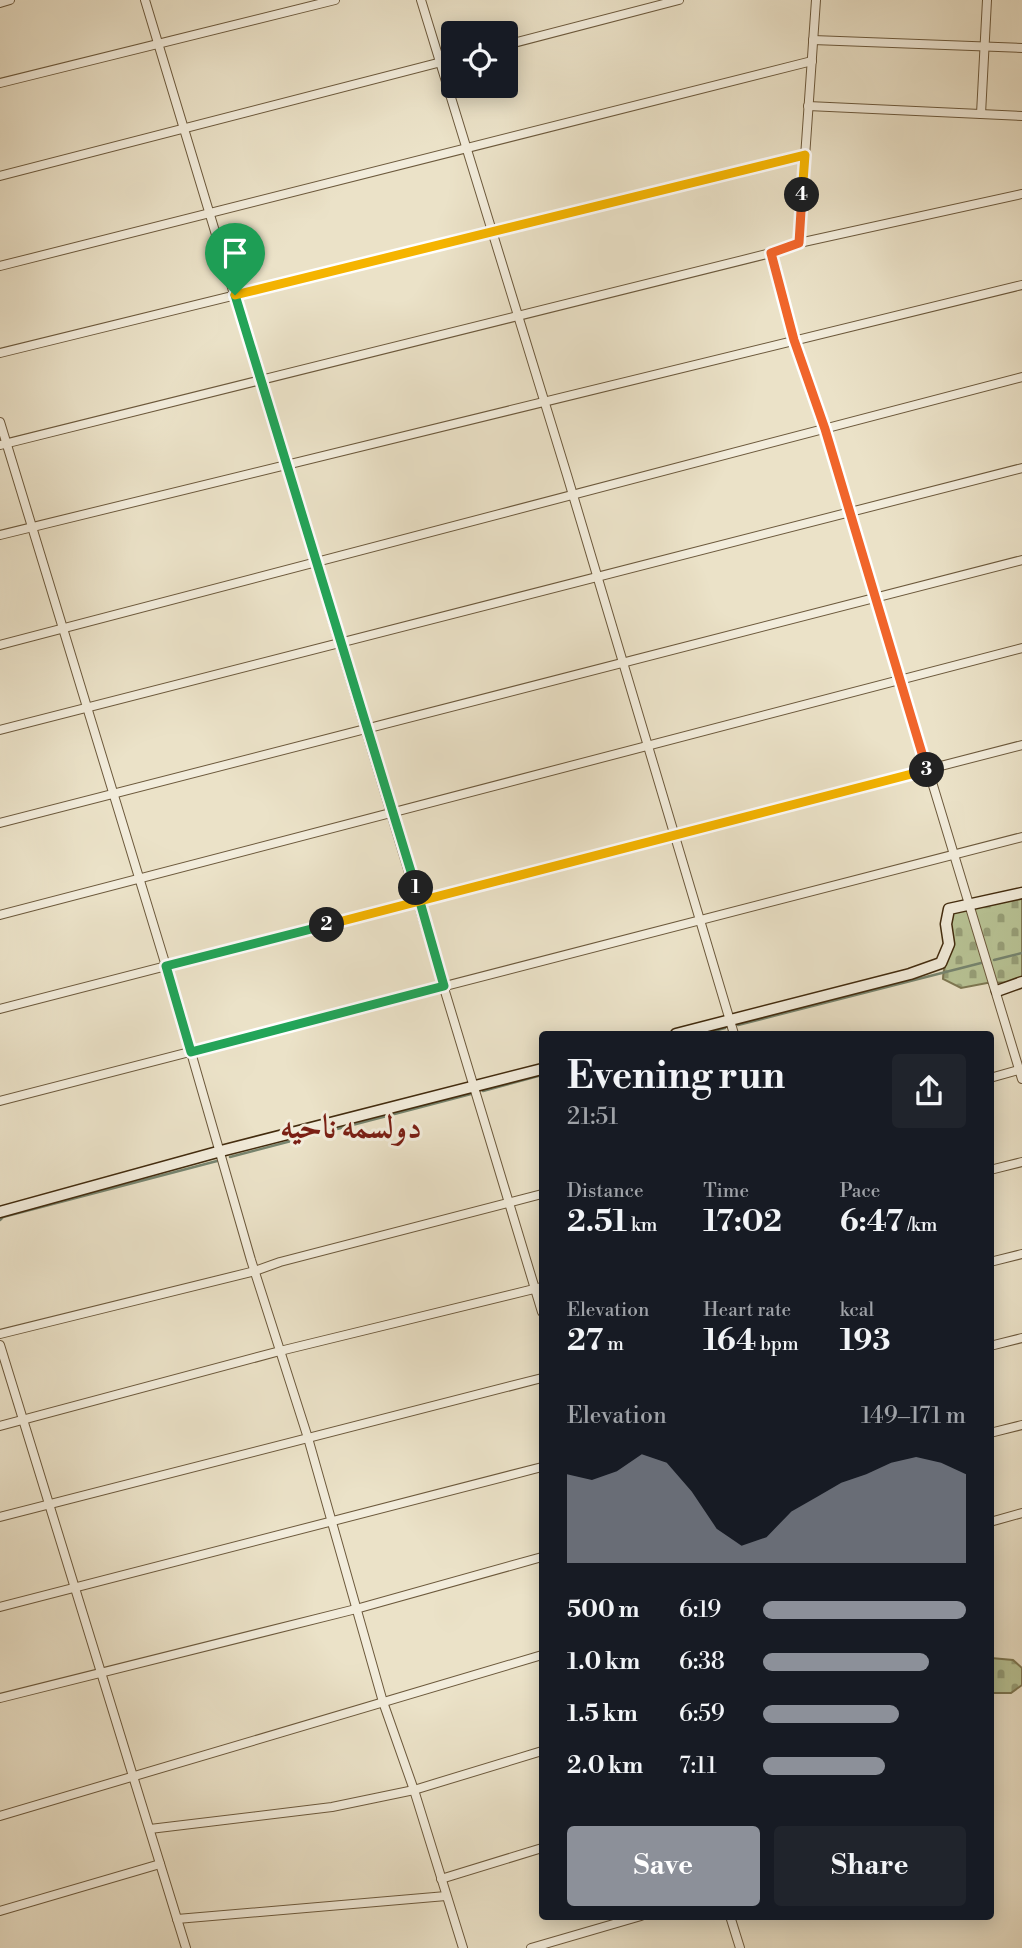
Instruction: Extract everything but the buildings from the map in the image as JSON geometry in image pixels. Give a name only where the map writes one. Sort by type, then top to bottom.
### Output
[{"type":"street","points":[[0,3],[10,0]]},
{"type":"street","points":[[0,1426],[280,1351],[539,1288],[474,1086],[145,0]]},
{"type":"street","points":[[0,83],[335,0]]},
{"type":"street","points":[[421,0],[573,494],[733,1031]]},
{"type":"street","points":[[518,42],[678,0]]},
{"type":"street","points":[[799,243],[816,0]]},
{"type":"street","points":[[981,114],[987,0]]},
{"type":"street","points":[[813,40],[1022,48]]},
{"type":"street","points":[[0,266],[811,61]]},
{"type":"street","points":[[0,176],[439,63]]},
{"type":"street","points":[[808,106],[1022,116]]},
{"type":"street","points":[[0,353],[805,155]]},
{"type":"street","points":[[3,444],[771,253],[799,243],[1022,194]]},
{"type":"street","points":[[771,253],[794,340],[825,429],[1021,1073],[994,1076]]},
{"type":"street","points":[[0,535],[1022,285]]},
{"type":"street","points":[[0,645],[1022,377]]},
{"type":"street","points":[[0,422],[3,444],[32,527],[85,708],[166,966],[255,1271],[308,1438],[383,1702],[414,1790],[463,1948]]},
{"type":"street","points":[[0,730],[1022,468]]},
{"type":"street","points":[[0,823],[1022,560]]},
{"type":"street","points":[[0,915],[1022,648]]},
{"type":"street","points":[[0,1009],[1022,745]]},
{"type":"street","points":[[0,1101],[1022,837]]},
{"type":"street","points":[[688,1031],[910,974],[941,963],[949,944],[946,924],[949,909],[1022,893]]},
{"type":"street","points":[[997,991],[1022,982]]},
{"type":"street","points":[[0,1212],[221,1151],[539,1070]]},
{"type":"street","points":[[994,1169],[1022,1162]]},
{"type":"street","points":[[0,1334],[255,1271],[539,1195]]},
{"type":"street","points":[[994,1261],[1022,1254]]},
{"type":"street","points":[[994,1345],[1022,1338]]},
{"type":"street","points":[[0,1345],[186,1948]]},
{"type":"street","points":[[0,1517],[539,1379]]},
{"type":"street","points":[[994,1432],[1022,1425]]},
{"type":"street","points":[[0,1607],[539,1468]]},
{"type":"street","points":[[994,1521],[1022,1513]]},
{"type":"street","points":[[0,1698],[356,1609],[539,1558]]},
{"type":"street","points":[[0,1816],[539,1656]]},
{"type":"street","points":[[150,1829],[332,1807],[414,1790],[539,1752]]},
{"type":"street","points":[[440,1879],[539,1849]]},
{"type":"street","points":[[0,1911],[160,1864]]},
{"type":"street","points":[[177,1919],[446,1896]]},
{"type":"street","points":[[531,1948],[627,1920]]},
{"type":"street","points":[[731,1920],[740,1948]]},
{"type":"green space","points":[[1022,898],[1022,976],[1018,982],[987,983],[961,988],[943,979],[952,940],[953,912]]},
{"type":"green space","points":[[994,1658],[1013,1660],[1022,1668],[1022,1685],[1011,1693],[994,1693]]},
{"type":"waterway","points":[[994,960],[1022,953]]},
{"type":"waterway","points":[[738,1025],[981,963]]},
{"type":"waterway","points":[[714,1031],[725,1028]]},
{"type":"waterway","points":[[483,1091],[539,1076]]},
{"type":"waterway","points":[[230,1157],[471,1094]]},
{"type":"waterway","points":[[0,1220],[3,1217],[217,1161]]},
{"type":"district","name":"دولسمه ناحیه","points":[[351,1126]]},
{"type":"route","points":[[235,295],[367,728],[419,901],[444,986],[191,1052],[166,966],[419,901],[928,769],[825,429],[794,340],[771,253],[799,243],[805,155],[235,295]]}]
